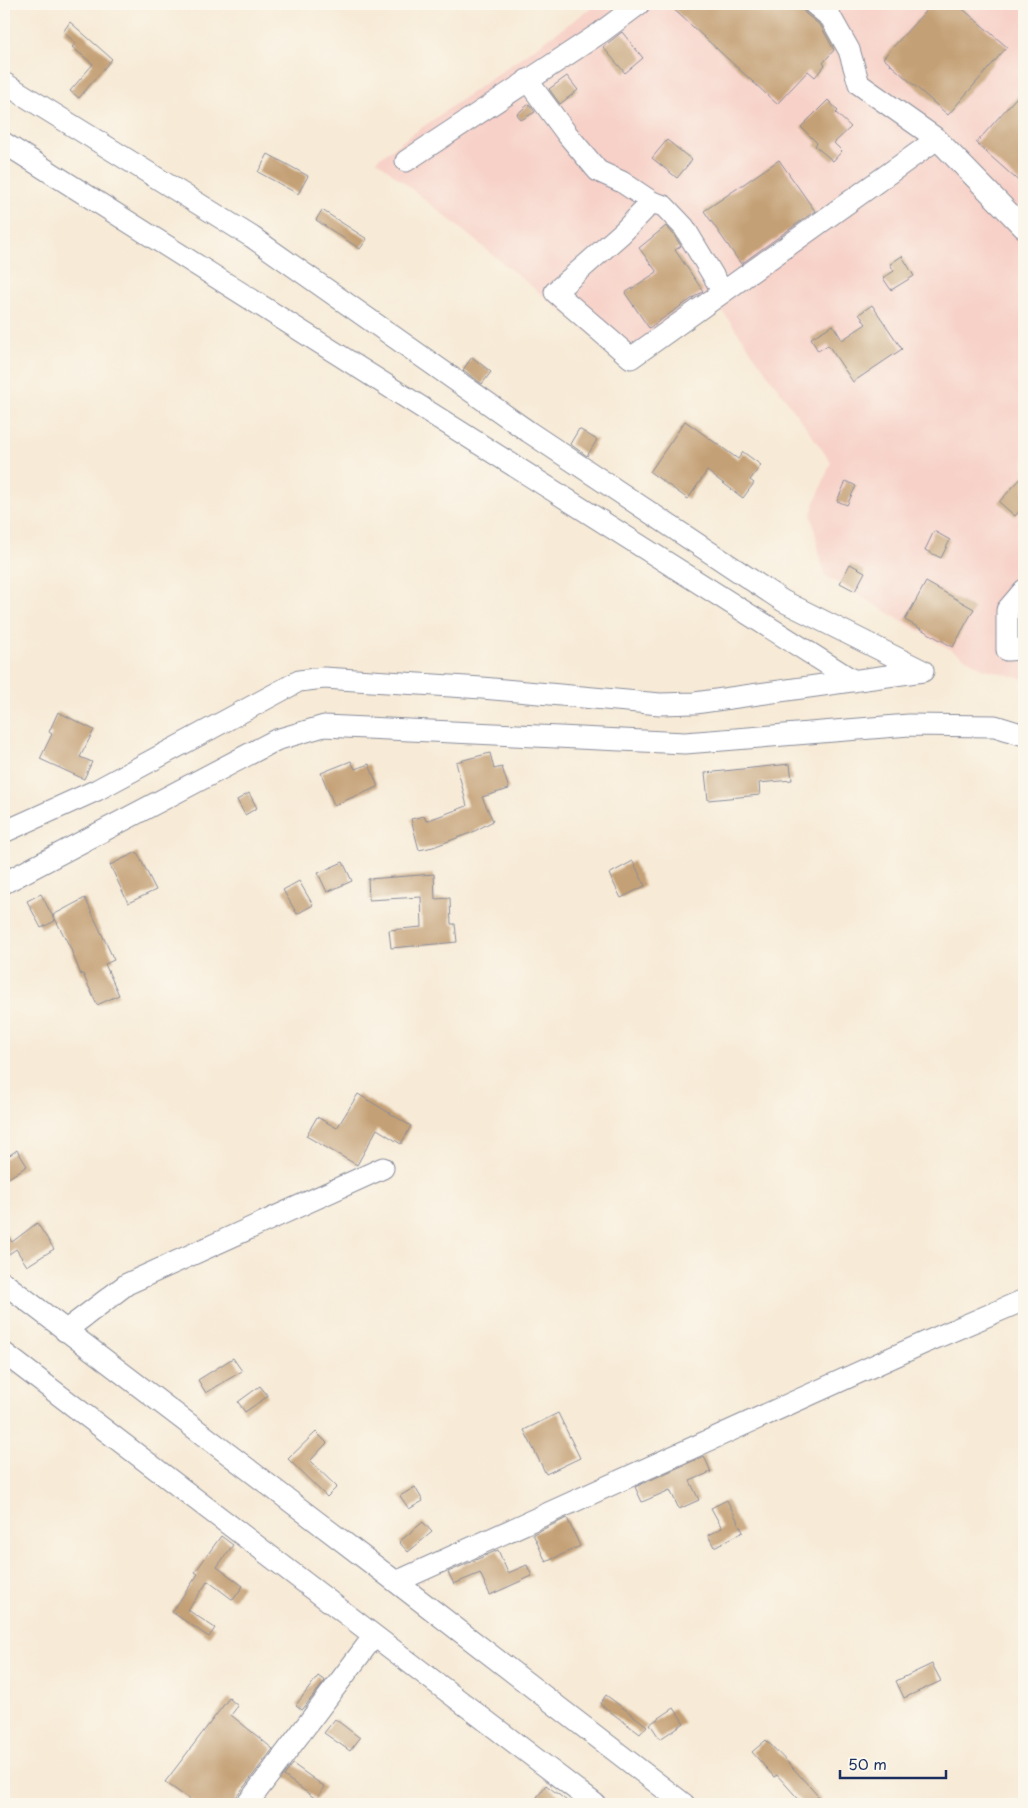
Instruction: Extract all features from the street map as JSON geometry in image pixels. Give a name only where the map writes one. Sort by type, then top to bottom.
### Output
[{"type":"street","points":[[406,161],[600,33],[639,4]]},
{"type":"street","points":[[814,4],[831,18],[849,50],[859,84],[937,139],[1024,228]]},
{"type":"street","points":[[527,80],[567,134],[598,171],[622,182],[652,202],[664,206],[684,227],[722,292]]},
{"type":"street","points":[[4,83],[252,237],[529,432],[783,601],[923,671],[695,704],[660,704],[482,688],[324,678],[299,681],[97,790],[4,832]]},
{"type":"street","points":[[652,202],[622,233],[555,292],[631,358],[937,139]]},
{"type":"street","points":[[4,143],[854,681]]},
{"type":"street","points":[[1024,590],[1008,610],[1008,650],[1024,649]]},
{"type":"street","points":[[4,883],[276,740],[324,726],[685,743],[909,725],[995,726],[1024,735]]},
{"type":"street","points":[[65,1331],[127,1284],[383,1168]]},
{"type":"street","points":[[4,1283],[684,1804]]},
{"type":"street","points":[[396,1582],[924,1343],[1024,1300]]},
{"type":"street","points":[[4,1353],[595,1804]]},
{"type":"street","points":[[247,1804],[374,1636]]},
{"type":"shaded area","points":[[597,4],[1024,4],[1024,679],[982,668],[824,575],[811,513],[831,462],[713,298],[619,357],[376,160]]},
{"type":"building","points":[[668,4],[798,4],[806,14],[821,26],[834,50],[823,63],[825,65],[815,77],[808,71],[777,104]]},
{"type":"building","points":[[932,4],[957,4],[1007,47],[948,115],[883,58]]},
{"type":"building","points":[[70,22],[112,59],[79,98],[70,91],[93,64],[72,47],[76,43],[63,32]]},
{"type":"building","points":[[622,32],[643,58],[625,73],[603,47]]},
{"type":"building","points":[[567,76],[578,90],[560,104],[549,89]]},
{"type":"building","points":[[1024,89],[1024,186],[976,143]]},
{"type":"building","points":[[828,100],[838,111],[836,113],[851,127],[834,143],[842,151],[833,161],[815,146],[817,143],[801,127]]},
{"type":"building","points":[[529,104],[535,112],[521,120],[517,114]]},
{"type":"building","points":[[667,140],[692,160],[677,178],[652,158]]},
{"type":"building","points":[[268,154],[308,176],[298,194],[258,172]]},
{"type":"building","points":[[779,160],[815,211],[741,264],[704,211]]},
{"type":"building","points":[[322,210],[367,239],[360,249],[316,220]]},
{"type":"building","points":[[666,226],[681,246],[675,250],[703,291],[649,328],[625,293],[657,272],[639,248]]},
{"type":"building","points":[[902,256],[914,276],[891,290],[883,278],[894,271],[890,264]]},
{"type":"building","points":[[872,305],[902,349],[853,382],[828,345],[818,351],[811,338],[833,325],[842,340],[866,324],[859,314]]},
{"type":"building","points":[[472,357],[491,372],[482,384],[463,370]]},
{"type":"building","points":[[685,421],[738,459],[743,452],[761,465],[750,480],[754,483],[743,498],[707,471],[688,499],[650,472]]},
{"type":"building","points":[[579,429],[597,440],[587,456],[570,444]]},
{"type":"building","points":[[1024,475],[1024,506],[1015,516],[999,502]]},
{"type":"building","points":[[846,481],[856,486],[847,505],[837,501]]},
{"type":"building","points":[[934,531],[950,540],[941,558],[925,550]]},
{"type":"building","points":[[850,564],[865,572],[855,591],[840,583]]},
{"type":"building","points":[[926,582],[974,609],[953,647],[905,620]]},
{"type":"building","points":[[58,712],[94,730],[80,757],[92,762],[84,779],[40,759],[52,734],[49,732]]},
{"type":"building","points":[[490,753],[494,769],[502,767],[509,789],[482,797],[493,821],[473,832],[433,847],[419,850],[411,819],[424,816],[426,821],[467,806],[456,762]]},
{"type":"building","points":[[351,761],[355,769],[369,764],[378,787],[334,805],[321,773]]},
{"type":"building","points":[[790,764],[792,780],[759,783],[760,795],[708,800],[705,773]]},
{"type":"building","points":[[249,793],[257,808],[245,815],[237,800]]},
{"type":"building","points":[[137,852],[156,890],[128,903],[110,865]]},
{"type":"building","points":[[633,861],[645,886],[621,898],[609,874]]},
{"type":"building","points":[[343,862],[352,881],[327,892],[318,873]]},
{"type":"building","points":[[434,874],[435,899],[450,898],[451,924],[455,924],[457,942],[391,948],[389,930],[422,927],[421,897],[369,900],[368,879]]},
{"type":"building","points":[[299,881],[313,905],[297,914],[283,890]]},
{"type":"building","points":[[41,894],[55,921],[41,928],[27,901]]},
{"type":"building","points":[[85,898],[114,960],[105,964],[119,995],[97,1005],[53,915]]},
{"type":"building","points":[[358,1094],[411,1126],[401,1144],[377,1129],[357,1165],[306,1136],[317,1117],[337,1128]]},
{"type":"building","points":[[17,1150],[27,1166],[4,1181],[4,1159]]},
{"type":"building","points":[[37,1223],[54,1249],[27,1266],[16,1249],[4,1258],[4,1231],[12,1242]]},
{"type":"building","points":[[233,1358],[242,1371],[206,1393],[198,1380]]},
{"type":"building","points":[[260,1386],[268,1396],[245,1412],[238,1402]]},
{"type":"building","points":[[558,1413],[580,1458],[546,1474],[524,1430]]},
{"type":"building","points":[[316,1432],[327,1443],[310,1461],[337,1487],[327,1497],[288,1459]]},
{"type":"building","points":[[704,1456],[711,1472],[690,1481],[699,1500],[679,1509],[670,1490],[642,1502],[635,1487]]},
{"type":"building","points":[[415,1487],[423,1501],[409,1509],[400,1496]]},
{"type":"building","points":[[727,1500],[743,1532],[714,1547],[708,1535],[722,1528],[711,1508]]},
{"type":"building","points":[[567,1518],[580,1546],[546,1562],[533,1534]]},
{"type":"building","points":[[423,1522],[432,1532],[408,1552],[399,1542]]},
{"type":"building","points":[[221,1536],[233,1545],[217,1567],[243,1586],[233,1600],[208,1581],[188,1610],[215,1628],[209,1637],[172,1612],[198,1574],[195,1572]]},
{"type":"building","points":[[498,1550],[508,1573],[527,1565],[532,1576],[490,1595],[480,1573],[454,1584],[448,1572]]},
{"type":"building","points":[[932,1664],[941,1681],[904,1698],[896,1681]]},
{"type":"building","points":[[318,1676],[325,1681],[302,1710],[296,1705]]},
{"type":"building","points":[[606,1695],[647,1726],[640,1734],[600,1704]]},
{"type":"building","points":[[229,1698],[238,1706],[231,1715],[273,1749],[237,1796],[235,1804],[196,1804],[165,1782]]},
{"type":"building","points":[[674,1708],[684,1723],[660,1739],[650,1724]]},
{"type":"building","points":[[335,1719],[360,1738],[350,1751],[324,1733]]},
{"type":"building","points":[[766,1740],[825,1804],[803,1804],[777,1775],[774,1777],[752,1752]]},
{"type":"building","points":[[293,1764],[325,1787],[316,1799],[284,1776]]},
{"type":"building","points":[[546,1785],[571,1804],[532,1804]]}]
